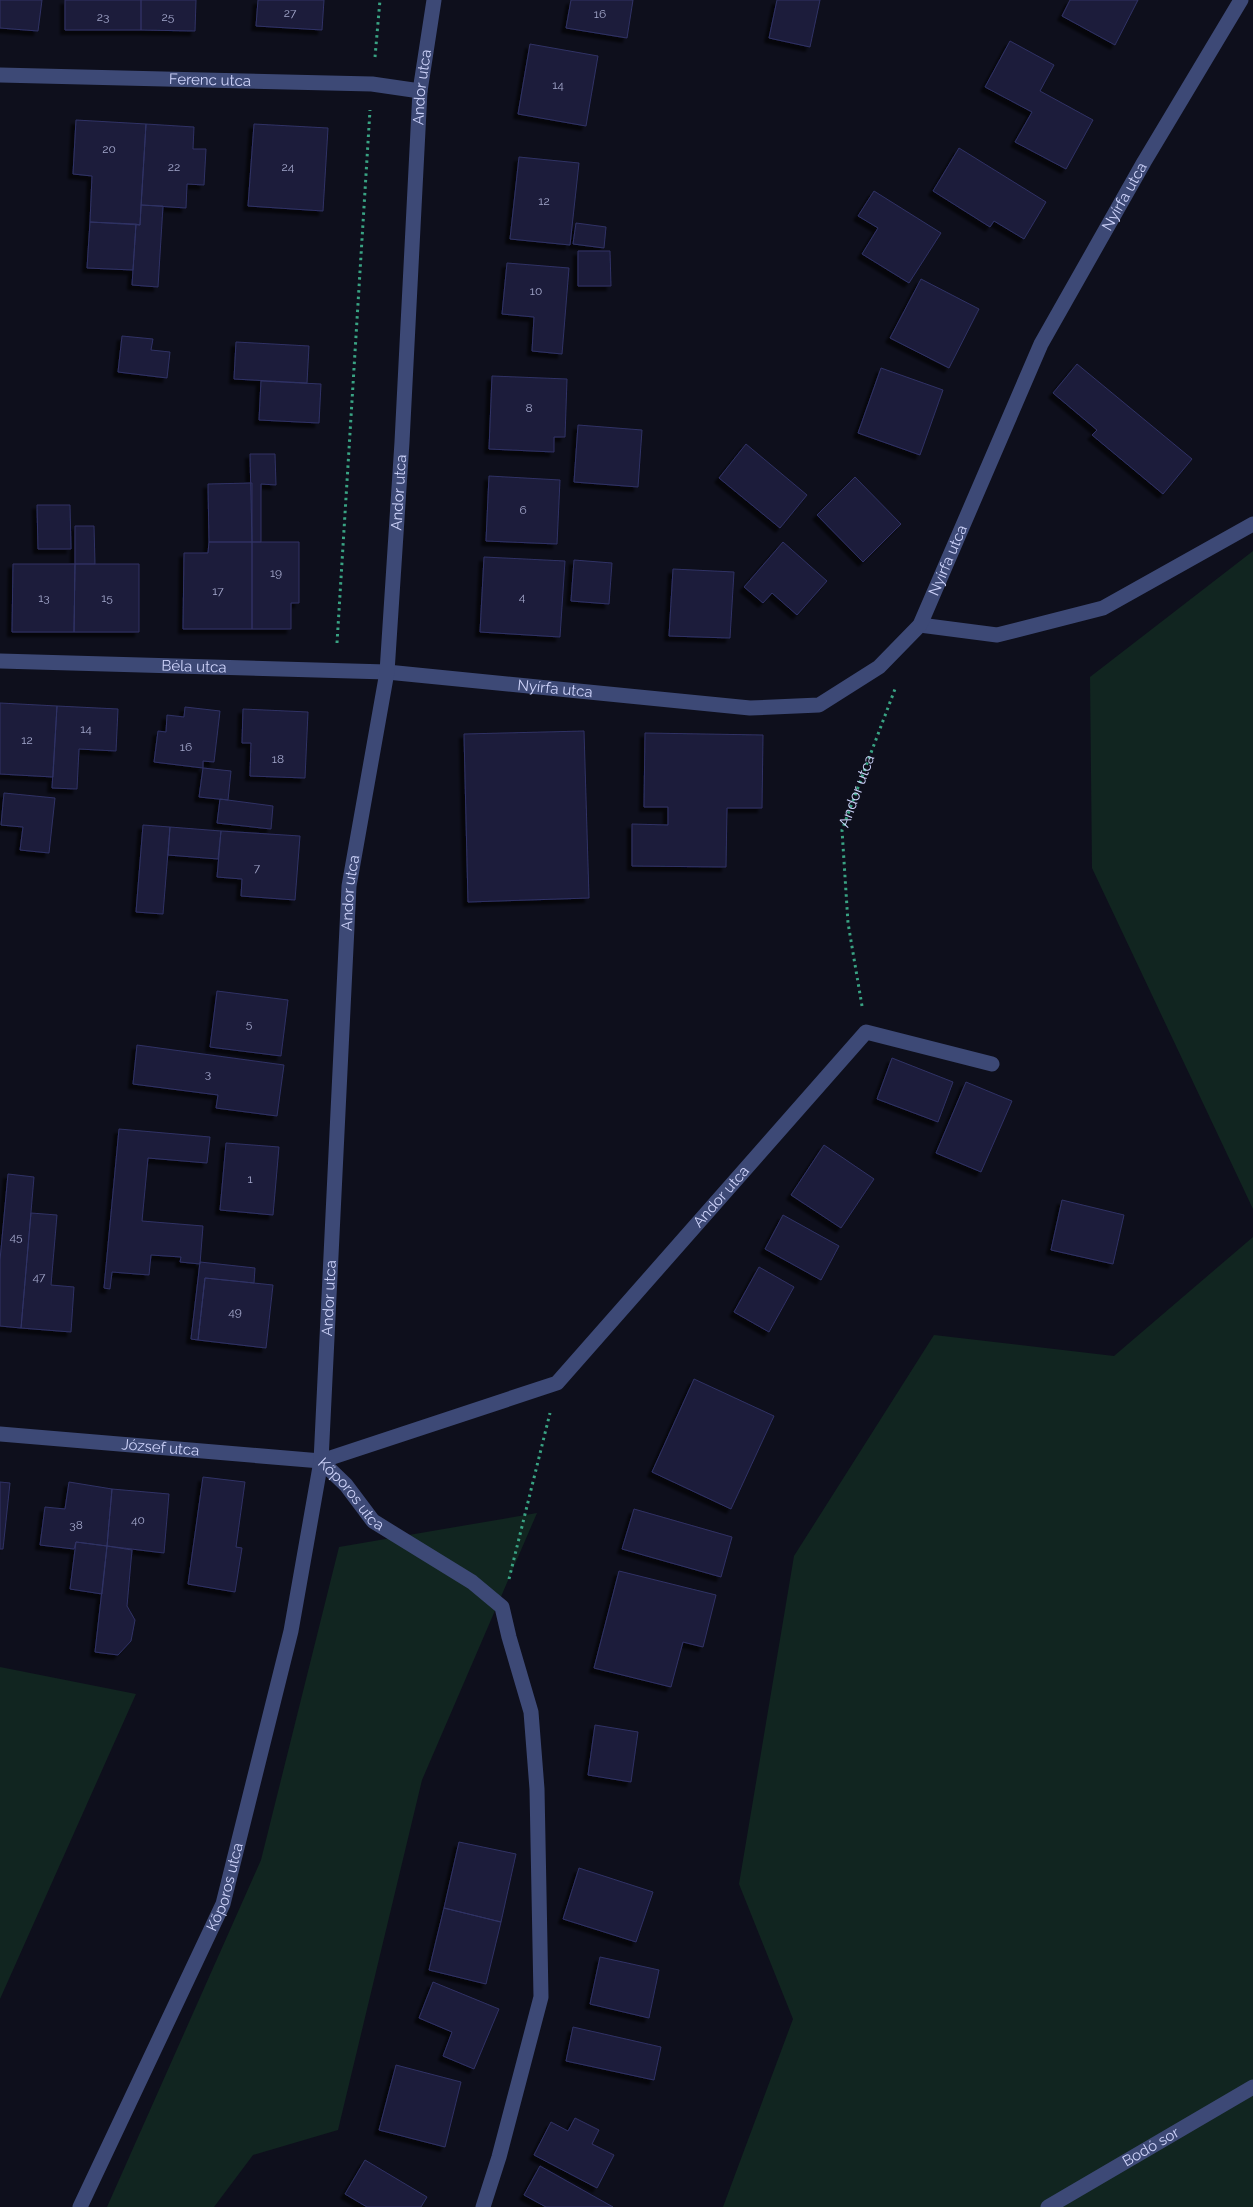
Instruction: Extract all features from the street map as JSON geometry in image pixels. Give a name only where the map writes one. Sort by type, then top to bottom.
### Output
[{"type":"street","name":"Andor utca","points":[[322,1461],[349,886],[387,672],[402,442],[420,91],[434,0]]},
{"type":"street","name":"Nyírfa utca","points":[[387,672],[750,708],[819,705],[879,666],[920,625],[1041,344],[1144,162],[1241,0]]},
{"type":"street","name":"Ferenc utca","points":[[0,74],[372,84],[420,91]]},
{"type":"street","points":[[920,625],[997,635],[1103,608],[1253,524]]},
{"type":"street","name":"Béla utca","points":[[0,661],[387,672]]},
{"type":"street","name":"Andor utca","points":[[557,1383],[866,1032]]},
{"type":"street","points":[[866,1032],[992,1064]]},
{"type":"street","points":[[322,1461],[557,1383]]},
{"type":"street","name":"József utca","points":[[0,1434],[322,1461]]},
{"type":"street","name":"Kőporos utca","points":[[322,1461],[346,1485],[373,1521],[472,1582],[502,1607]]},
{"type":"street","name":"Kőporos utca","points":[[80,2207],[224,1904],[291,1631],[322,1461]]},
{"type":"street","points":[[483,2207],[499,2157],[541,1997],[537,1789],[531,1712],[502,1607]]},
{"type":"street","name":"Bodó sor","points":[[1048,2207],[1253,2087]]},
{"type":"path","points":[[336,672],[372,84],[380,0]]},
{"type":"path","name":"Andor utca","points":[[866,1032],[848,923],[842,830],[898,681]]},
{"type":"path","points":[[502,1607],[557,1383]]},
{"type":"green space","points":[[1253,551],[1253,1209],[1092,868],[1090,677]]},
{"type":"green space","points":[[1253,1237],[1253,2207],[723,2207],[793,2019],[739,1884],[794,1556],[934,1335],[1114,1356]]},
{"type":"green space","points":[[537,1513],[422,1780],[338,2130],[253,2155],[214,2207],[107,2207],[261,1860],[339,1547]]},
{"type":"green space","points":[[0,1667],[136,1694],[0,1999]]},
{"type":"building","points":[[0,0],[42,0],[38,31],[0,28]]},
{"type":"building","points":[[65,0],[141,0],[141,30],[65,30]]},
{"type":"building","points":[[141,0],[196,0],[195,31],[141,30]]},
{"type":"building","points":[[258,0],[324,0],[322,30],[256,26]]},
{"type":"building","points":[[571,0],[633,0],[627,38],[566,28]]},
{"type":"building","points":[[777,0],[820,0],[810,47],[769,38]]},
{"type":"building","points":[[1070,0],[1138,0],[1115,45],[1062,16]]},
{"type":"building","points":[[1010,41],[1054,65],[1040,91],[1093,120],[1066,169],[1015,142],[1032,112],[985,87]]},
{"type":"building","points":[[530,44],[598,56],[586,126],[518,114]]},
{"type":"building","points":[[76,120],[146,124],[140,225],[90,222],[92,176],[73,174]]},
{"type":"building","points":[[146,124],[194,127],[193,149],[206,149],[204,185],[187,184],[186,208],[141,205]]},
{"type":"building","points":[[254,124],[328,128],[323,211],[248,206]]},
{"type":"building","points":[[959,148],[1046,202],[1024,239],[994,221],[990,227],[933,191]]},
{"type":"building","points":[[519,157],[579,163],[570,245],[510,239]]},
{"type":"building","points":[[874,191],[941,233],[909,283],[862,254],[878,228],[858,216]]},
{"type":"building","points":[[141,205],[163,206],[158,287],[132,285],[136,224],[140,225]]},
{"type":"building","points":[[90,222],[136,224],[133,270],[87,268]]},
{"type":"building","points":[[576,223],[606,227],[604,248],[573,244]]},
{"type":"building","points":[[578,251],[610,251],[611,286],[578,286]]},
{"type":"building","points":[[507,263],[569,268],[562,354],[532,351],[534,317],[502,314]]},
{"type":"building","points":[[921,279],[979,309],[949,368],[890,338]]},
{"type":"building","points":[[122,336],[153,339],[151,350],[170,352],[167,378],[118,372]]},
{"type":"building","points":[[236,342],[309,346],[307,383],[234,379]]},
{"type":"building","points":[[1077,364],[1192,459],[1163,494],[1092,435],[1097,430],[1053,393]]},
{"type":"building","points":[[881,368],[943,390],[920,455],[858,433]]},
{"type":"building","points":[[492,376],[567,379],[565,437],[554,437],[554,452],[489,449]]},
{"type":"building","points":[[261,381],[321,384],[319,423],[259,420]]},
{"type":"building","points":[[578,425],[642,430],[638,487],[574,482]]},
{"type":"building","points":[[746,444],[807,495],[780,528],[719,478]]},
{"type":"building","points":[[250,454],[275,454],[276,485],[261,484],[261,542],[252,542]]},
{"type":"building","points":[[489,476],[560,480],[557,544],[486,541]]},
{"type":"building","points":[[855,477],[901,524],[863,562],[817,515]]},
{"type":"building","points":[[252,483],[252,542],[209,542],[208,484]]},
{"type":"building","points":[[37,505],[70,505],[71,549],[38,549]]},
{"type":"building","points":[[75,526],[94,526],[95,564],[75,564]]},
{"type":"building","points":[[209,542],[252,542],[252,629],[183,629],[184,553],[208,553]]},
{"type":"building","points":[[252,542],[299,542],[299,603],[291,603],[291,629],[252,629]]},
{"type":"building","points":[[783,542],[827,581],[797,615],[772,593],[763,603],[744,587]]},
{"type":"building","points":[[484,557],[565,561],[560,637],[480,632]]},
{"type":"building","points":[[574,560],[612,563],[609,604],[571,601]]},
{"type":"building","points":[[13,564],[75,564],[74,632],[12,632]]},
{"type":"building","points":[[75,564],[139,564],[139,632],[74,632]]},
{"type":"building","points":[[673,569],[734,572],[730,638],[669,636]]},
{"type":"building","points":[[0,703],[57,706],[53,777],[0,774]]},
{"type":"building","points":[[57,706],[118,709],[116,751],[79,749],[77,789],[52,788]]},
{"type":"building","points":[[185,707],[220,711],[214,762],[203,761],[203,768],[154,762],[158,731],[166,732],[167,715],[184,717]]},
{"type":"building","points":[[243,709],[308,712],[305,778],[250,776],[251,743],[242,743]]},
{"type":"building","points":[[584,731],[589,898],[468,902],[464,734]]},
{"type":"building","points":[[645,733],[763,735],[762,808],[727,808],[726,867],[632,866],[632,824],[668,825],[668,807],[644,807]]},
{"type":"building","points":[[203,768],[231,771],[228,800],[199,797]]},
{"type":"building","points":[[4,793],[55,798],[49,853],[20,850],[23,827],[1,825]]},
{"type":"building","points":[[220,799],[273,806],[271,829],[217,823]]},
{"type":"building","points":[[143,825],[170,827],[163,914],[136,912]]},
{"type":"building","points":[[170,827],[221,831],[218,859],[168,855]]},
{"type":"building","points":[[221,831],[300,836],[295,900],[241,896],[242,879],[217,877]]},
{"type":"building","points":[[217,991],[288,1000],[281,1056],[210,1047]]},
{"type":"building","points":[[137,1045],[284,1065],[277,1116],[216,1108],[218,1095],[133,1084]]},
{"type":"building","points":[[892,1058],[953,1082],[938,1122],[877,1099]]},
{"type":"building","points":[[966,1082],[1012,1101],[981,1172],[936,1153]]},
{"type":"building","points":[[119,1129],[210,1137],[207,1163],[148,1158],[142,1221],[203,1226],[200,1264],[180,1262],[181,1257],[151,1255],[149,1275],[112,1272],[110,1289],[104,1288]]},
{"type":"building","points":[[226,1143],[279,1147],[273,1215],[220,1210]]},
{"type":"building","points":[[824,1145],[874,1179],[841,1228],[791,1195]]},
{"type":"building","points":[[8,1174],[34,1177],[21,1328],[0,1326],[0,1260]]},
{"type":"building","points":[[1062,1200],[1124,1215],[1113,1264],[1051,1250]]},
{"type":"building","points":[[31,1213],[57,1215],[51,1285],[74,1287],[71,1332],[21,1328]]},
{"type":"building","points":[[783,1215],[839,1246],[821,1280],[765,1249]]},
{"type":"building","points":[[200,1262],[255,1268],[254,1283],[205,1278],[198,1340],[191,1339]]},
{"type":"building","points":[[759,1267],[794,1287],[769,1332],[734,1312]]},
{"type":"building","points":[[205,1278],[273,1285],[266,1348],[198,1340]]},
{"type":"building","points":[[694,1379],[774,1416],[731,1509],[652,1472]]},
{"type":"building","points":[[203,1477],[245,1482],[236,1547],[242,1548],[235,1592],[188,1584]]},
{"type":"building","points":[[0,1482],[10,1483],[3,1549],[0,1549]]},
{"type":"building","points":[[69,1482],[112,1489],[107,1546],[76,1542],[74,1549],[40,1545],[45,1507],[65,1509]]},
{"type":"building","points":[[112,1489],[169,1494],[164,1553],[107,1546]]},
{"type":"building","points":[[634,1509],[732,1537],[721,1577],[622,1549]]},
{"type":"building","points":[[76,1542],[107,1546],[102,1594],[70,1589]]},
{"type":"building","points":[[107,1546],[132,1550],[127,1606],[135,1620],[131,1641],[118,1655],[95,1652]]},
{"type":"building","points":[[619,1571],[716,1595],[703,1647],[683,1642],[671,1687],[594,1668]]},
{"type":"building","points":[[595,1725],[638,1732],[631,1782],[588,1775]]},
{"type":"building","points":[[459,1842],[516,1854],[501,1922],[444,1908]]},
{"type":"building","points":[[579,1868],[653,1892],[636,1942],[563,1919]]},
{"type":"building","points":[[444,1908],[501,1922],[486,1984],[429,1970]]},
{"type":"building","points":[[600,1957],[659,1970],[649,2018],[590,2004]]},
{"type":"building","points":[[433,1982],[499,2009],[474,2069],[443,2056],[452,2032],[419,2018]]},
{"type":"building","points":[[573,2027],[661,2047],[654,2080],[566,2061]]},
{"type":"building","points":[[396,2065],[461,2082],[445,2147],[379,2130]]},
{"type":"building","points":[[575,2118],[599,2130],[592,2144],[614,2155],[597,2188],[534,2155],[551,2122],[568,2131]]},
{"type":"building","points":[[365,2160],[427,2197],[421,2207],[367,2207],[345,2194]]},
{"type":"building","points":[[540,2166],[613,2207],[546,2207],[524,2195]]}]
